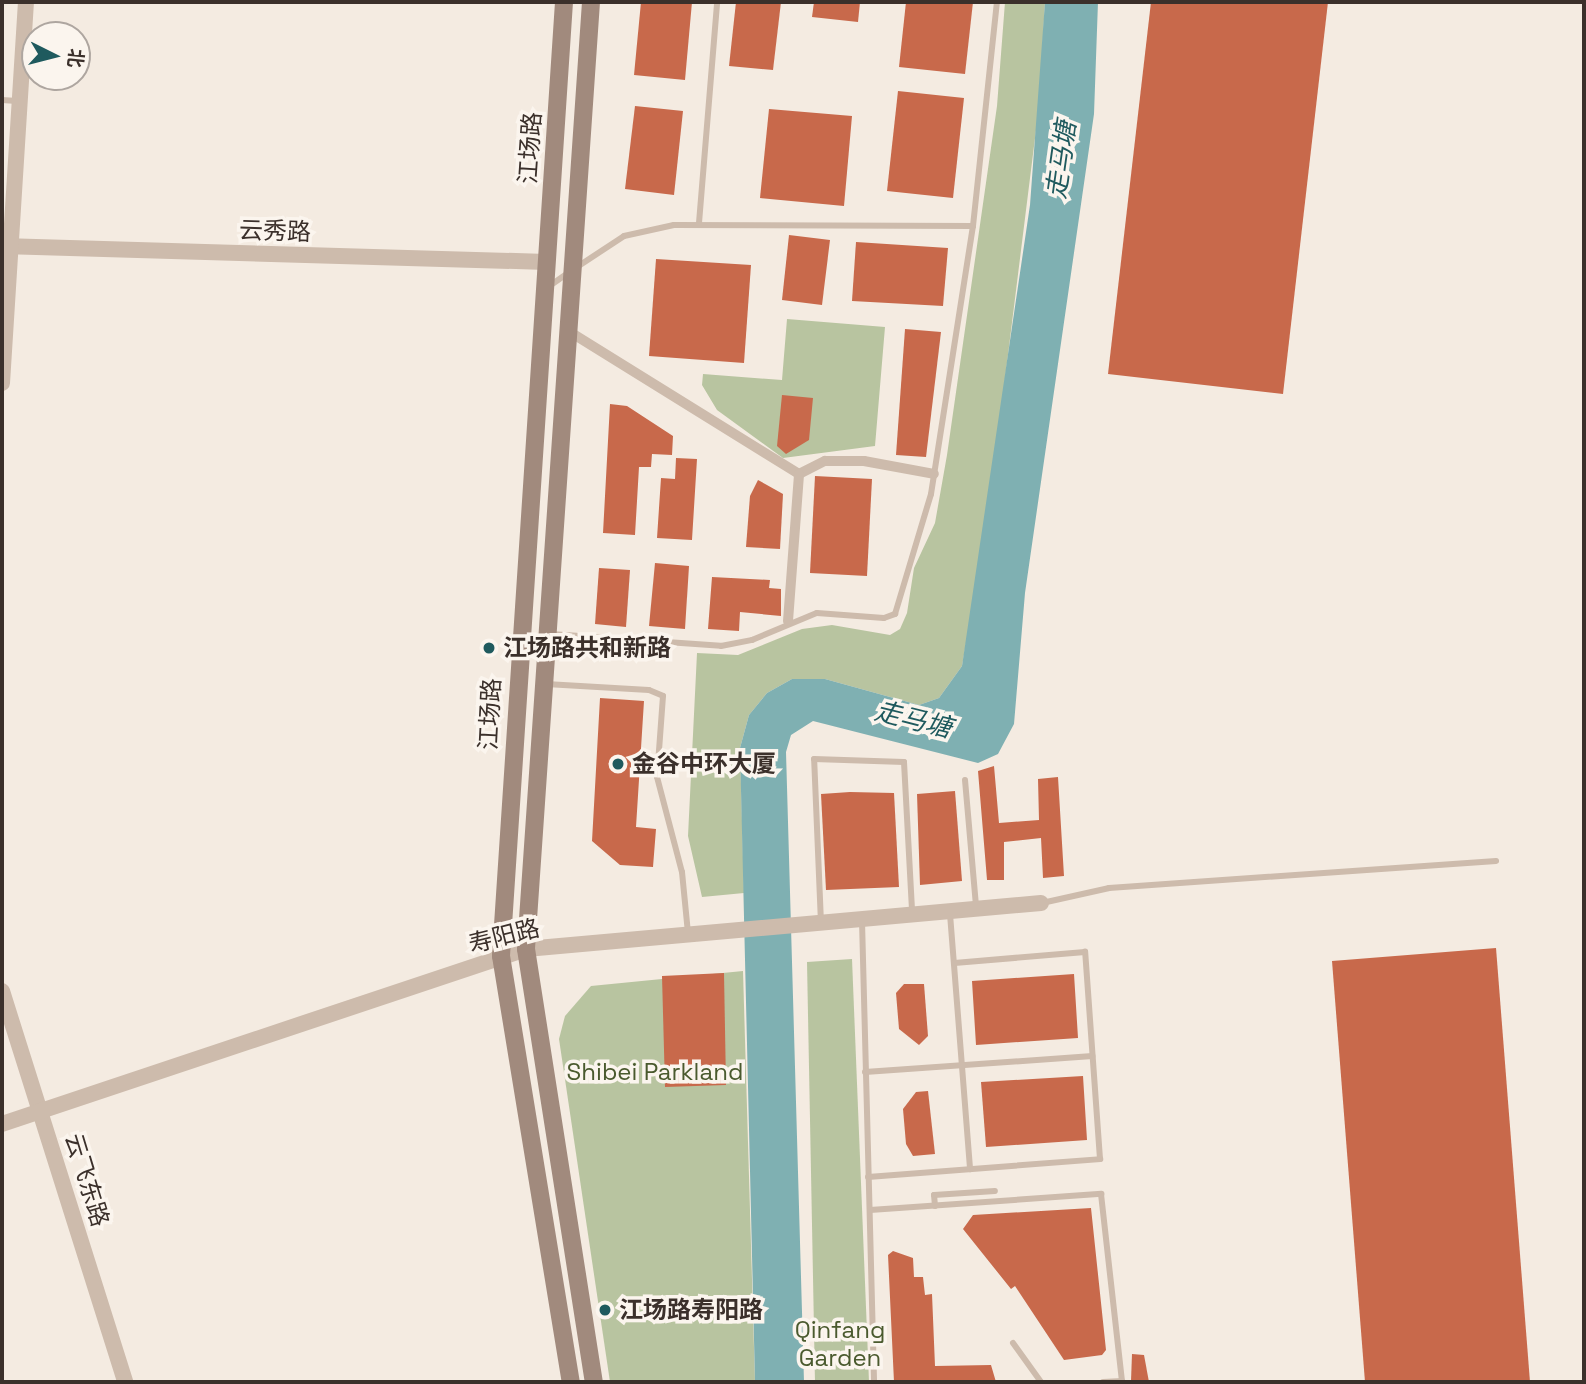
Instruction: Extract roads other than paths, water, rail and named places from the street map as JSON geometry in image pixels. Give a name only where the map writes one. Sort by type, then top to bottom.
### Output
[{"type":"main road","name":"江场路","points":[[564,2],[501,957],[571,1382]]},
{"type":"main road","points":[[591,2],[526,949],[594,1382]]},
{"type":"street","points":[[2,383],[7,246],[26,2]]},
{"type":"street","name":"云秀路","points":[[7,246],[547,262]]},
{"type":"street","points":[[570,332],[799,474]]},
{"type":"street","points":[[799,474],[825,461],[864,461],[934,474]]},
{"type":"street","points":[[788,621],[799,474]]},
{"type":"street","name":"寿阳路","points":[[2,1125],[526,949],[794,928],[1041,903]]},
{"type":"street","name":"云飞东路","points":[[2,991],[42,1111],[125,1382]]},
{"type":"lane","points":[[699,223],[717,2]]},
{"type":"lane","points":[[549,634],[721,646],[752,640],[788,621],[817,613],[884,618],[895,614],[934,474],[973,226],[997,2]]},
{"type":"lane","points":[[2,100],[20,101]]},
{"type":"lane","points":[[546,288],[624,236],[699,223],[973,226]]},
{"type":"lane","points":[[545,684],[649,690],[663,696],[657,778],[682,872],[688,935]]},
{"type":"lane","points":[[821,925],[814,759],[904,762],[912,916]]},
{"type":"lane","points":[[965,780],[977,909]]},
{"type":"lane","points":[[1041,903],[1109,888],[1496,861]]},
{"type":"lane","points":[[950,912],[970,1169]]},
{"type":"lane","points":[[862,920],[874,1382]]},
{"type":"lane","points":[[868,1177],[1100,1159],[1084,952],[954,963]]},
{"type":"lane","points":[[865,1072],[1093,1055]]},
{"type":"lane","points":[[935,1206],[934,1195],[995,1191]]},
{"type":"lane","points":[[870,1210],[1101,1194],[1122,1381],[1103,1382]]},
{"type":"lane","points":[[1013,1343],[1041,1382]]},
{"type":"water","name":"走马塘","points":[[1045,2],[1098,2],[1094,114],[1025,593],[1014,724],[998,754],[978,763],[813,721],[791,735],[786,752],[804,1382],[755,1382],[740,748],[749,715],[767,693],[792,679],[825,679],[919,705],[939,698],[962,666],[1030,205]]},
{"type":"place","name":"江场路共和新路","points":[[489,648]]},
{"type":"place","name":"金谷中环大厦","points":[[618,764]]},
{"type":"place","name":"江场路寿阳路","points":[[605,1310]]},
{"type":"park label","name":"Shibei Parkland","points":[[655,1072]]},
{"type":"park label","name":"Qinfang Garden","points":[[840,1344]]}]
